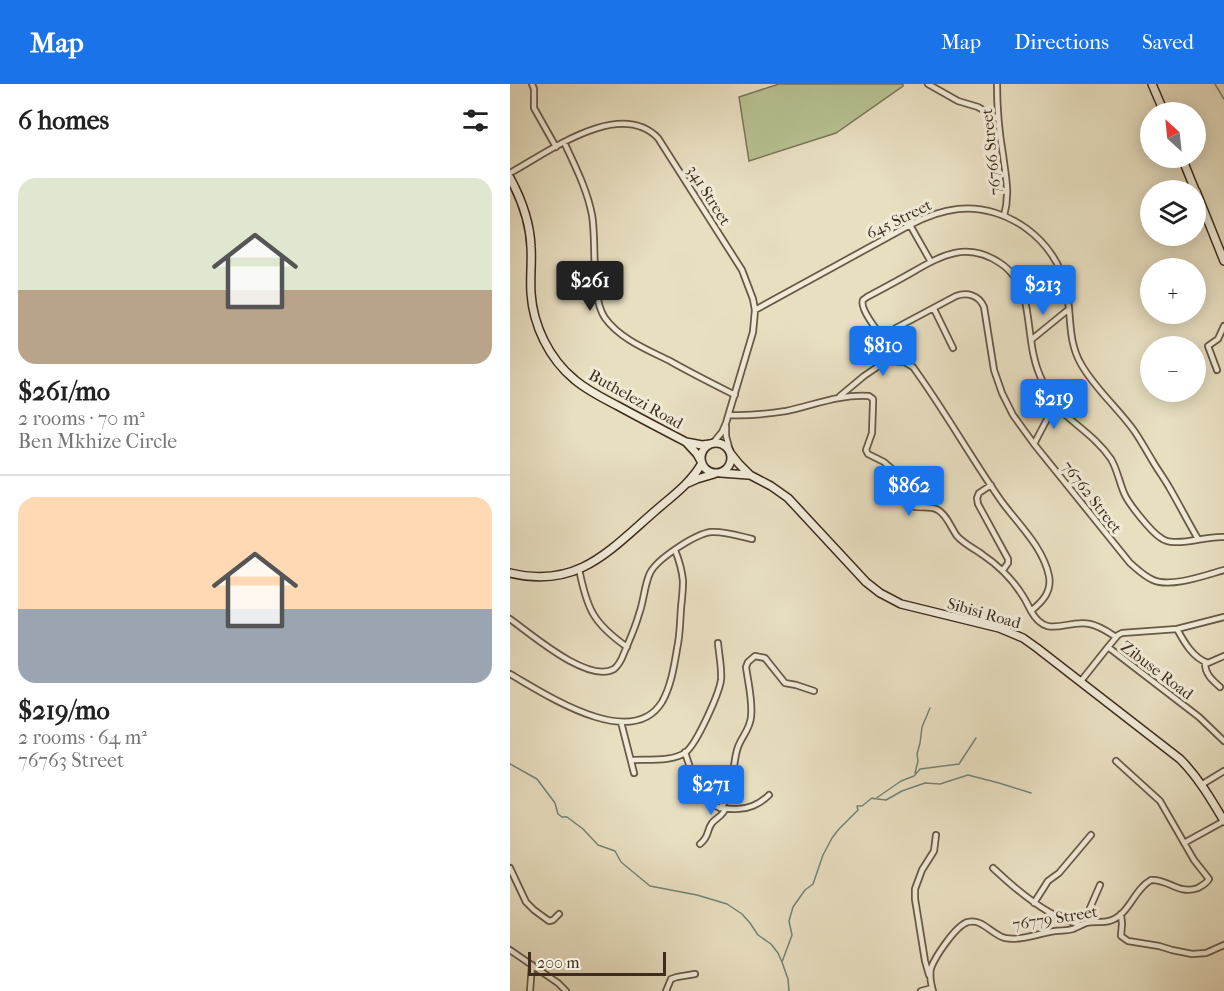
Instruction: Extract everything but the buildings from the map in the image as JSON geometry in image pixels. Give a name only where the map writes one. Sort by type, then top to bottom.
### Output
[{"type":"street","points":[[532,84],[534,108],[556,147]]},
{"type":"street","points":[[928,84],[998,119]]},
{"type":"street","name":"76766 Street","points":[[996,84],[998,119],[1008,189],[1008,202],[1004,216]]},
{"type":"street","points":[[1152,84],[1160,102]]},
{"type":"street","name":"341 Street","points":[[510,173],[564,142],[619,123],[639,125],[654,134],[662,144],[742,270],[751,291],[755,310],[753,332],[729,415],[722,432],[712,443]]},
{"type":"street","points":[[564,142],[588,197],[595,238],[596,292],[598,303],[606,319],[615,330],[633,342],[735,395]]},
{"type":"street","name":"Buthelezi Road","points":[[510,178],[523,204],[530,230],[531,294],[539,329],[549,350],[566,372],[602,398],[686,442],[702,445],[723,444],[731,452]]},
{"type":"street","name":"645 Street","points":[[755,310],[931,215],[959,209],[982,210],[1004,216],[1034,234],[1050,252],[1067,289],[1072,344],[1080,363],[1142,442],[1198,539]]},
{"type":"street","points":[[1206,218],[1224,261]]},
{"type":"street","points":[[910,225],[931,261]]},
{"type":"street","name":"76762 Street","points":[[1224,537],[1174,542],[1162,539],[1148,526],[1124,494],[1116,469],[1108,455],[1055,404],[1037,369],[1024,294],[1015,277],[1004,265],[985,255],[973,252],[950,254],[931,261],[863,301],[862,305],[883,338],[896,328],[956,296],[963,294],[977,297],[983,303],[993,364],[1000,387],[1013,415],[1130,563],[1153,580],[1168,583],[1224,570]]},
{"type":"street","points":[[933,309],[953,348]]},
{"type":"street","points":[[1031,340],[1069,309]]},
{"type":"street","points":[[1217,370],[1208,346],[1218,339],[1224,326]]},
{"type":"street","points":[[883,338],[886,361]]},
{"type":"street","points":[[838,398],[886,361],[904,362],[913,367],[991,485],[1035,544],[1049,576],[1049,586],[1046,595],[1031,611]]},
{"type":"street","points":[[729,415],[747,416],[776,412],[856,395],[871,397],[873,403],[872,433],[866,450],[868,454],[892,469],[911,506],[932,508],[946,517],[959,537],[1003,570],[1018,588],[1037,621],[1043,625],[1092,624],[1116,637]]},
{"type":"street","points":[[1034,444],[1055,404]]},
{"type":"street","name":"341 Street","points":[[726,423],[726,436],[731,452]]},
{"type":"street","name":"Buthelezi Road","points":[[686,442],[697,454],[707,471],[719,473]]},
{"type":"street","points":[[510,573],[534,577],[566,574],[598,559],[684,486],[701,462],[702,451],[712,443]]},
{"type":"street","points":[[684,486],[725,470],[731,463],[731,452]]},
{"type":"street","name":"Sibisi Road","points":[[731,452],[750,475],[788,498],[866,582],[880,593],[901,604],[1010,632],[1037,648],[1180,759],[1202,785],[1224,821]]},
{"type":"street","name":"Sibisi Road","points":[[719,473],[750,475]]},
{"type":"street","points":[[991,485],[979,493],[977,498],[978,504],[1008,559],[1003,570]]},
{"type":"street","points":[[510,619],[558,654],[585,668],[612,670],[622,658],[639,617],[649,576],[658,563],[675,550],[711,532],[752,539]]},
{"type":"street","points":[[510,674],[582,713],[621,722],[640,719],[652,712],[662,701],[670,682],[678,645],[683,579],[675,550]]},
{"type":"street","points":[[579,569],[584,596],[593,615],[605,630],[627,646]]},
{"type":"street","points":[[1108,647],[1120,634],[1177,628],[1224,617]]},
{"type":"street","points":[[1177,628],[1190,649],[1205,663],[1211,663],[1224,656]]},
{"type":"street","points":[[631,760],[672,758],[686,752],[695,741],[719,687],[721,676],[718,643]]},
{"type":"street","name":"Zibuse Road","points":[[1081,681],[1108,647],[1199,717],[1224,741]]},
{"type":"street","points":[[700,844],[708,836],[711,825],[723,814],[738,747],[752,718],[746,667],[748,662],[755,656],[763,657],[785,683],[796,684],[814,691]]},
{"type":"street","points":[[1205,663],[1208,675],[1221,687]]},
{"type":"street","points":[[621,722],[634,773]]},
{"type":"street","points":[[686,752],[702,791],[713,805],[743,809],[760,802],[769,795]]},
{"type":"street","points":[[1116,761],[1160,801],[1184,843],[1224,821]]},
{"type":"street","points":[[1202,785],[1224,771]]},
{"type":"street","points":[[931,981],[925,961],[915,889],[922,870],[934,851],[936,835]]},
{"type":"street","points":[[1034,903],[1048,881],[1059,873],[1091,835]]},
{"type":"street","name":"76779 Street","points":[[933,990],[931,970],[933,963],[954,932],[969,922],[979,923],[997,935],[1014,939],[1110,921],[1121,914],[1142,886],[1151,880],[1184,890],[1204,885],[1209,879],[1184,843]]},
{"type":"street","points":[[510,868],[530,906],[549,921],[559,914]]},
{"type":"street","points":[[993,868],[1034,903],[1080,926]]},
{"type":"street","points":[[1095,922],[1090,908],[1100,885]]},
{"type":"street","points":[[1121,914],[1121,936],[1128,941],[1199,955],[1224,945]]},
{"type":"street","points":[[510,950],[566,991]]},
{"type":"street","points":[[530,991],[532,965]]},
{"type":"street","points":[[666,991],[671,979],[695,974]]},
{"type":"street","points":[[921,991],[933,990]]},
{"type":"green space","points":[[779,84],[903,84],[903,86],[836,133],[749,161],[739,97]]},
{"type":"waterway","points":[[1215,84],[1224,99]]},
{"type":"waterway","points":[[915,773],[922,727],[930,708]]},
{"type":"waterway","points":[[789,991],[788,979],[782,962],[792,935],[789,921],[793,907],[805,890],[813,884],[823,855],[832,838],[858,810],[857,806],[862,806],[872,798],[875,799],[901,781],[914,776],[920,769],[959,764],[976,738]]},
{"type":"waterway","points":[[510,764],[537,779],[555,803],[558,814],[567,817],[583,829],[598,845],[615,851],[621,862],[650,886],[697,895],[727,904],[742,914],[758,935],[771,944],[782,962]]},
{"type":"waterway","points":[[877,799],[886,800],[902,791],[925,783],[940,784],[968,775],[1031,793]]}]
